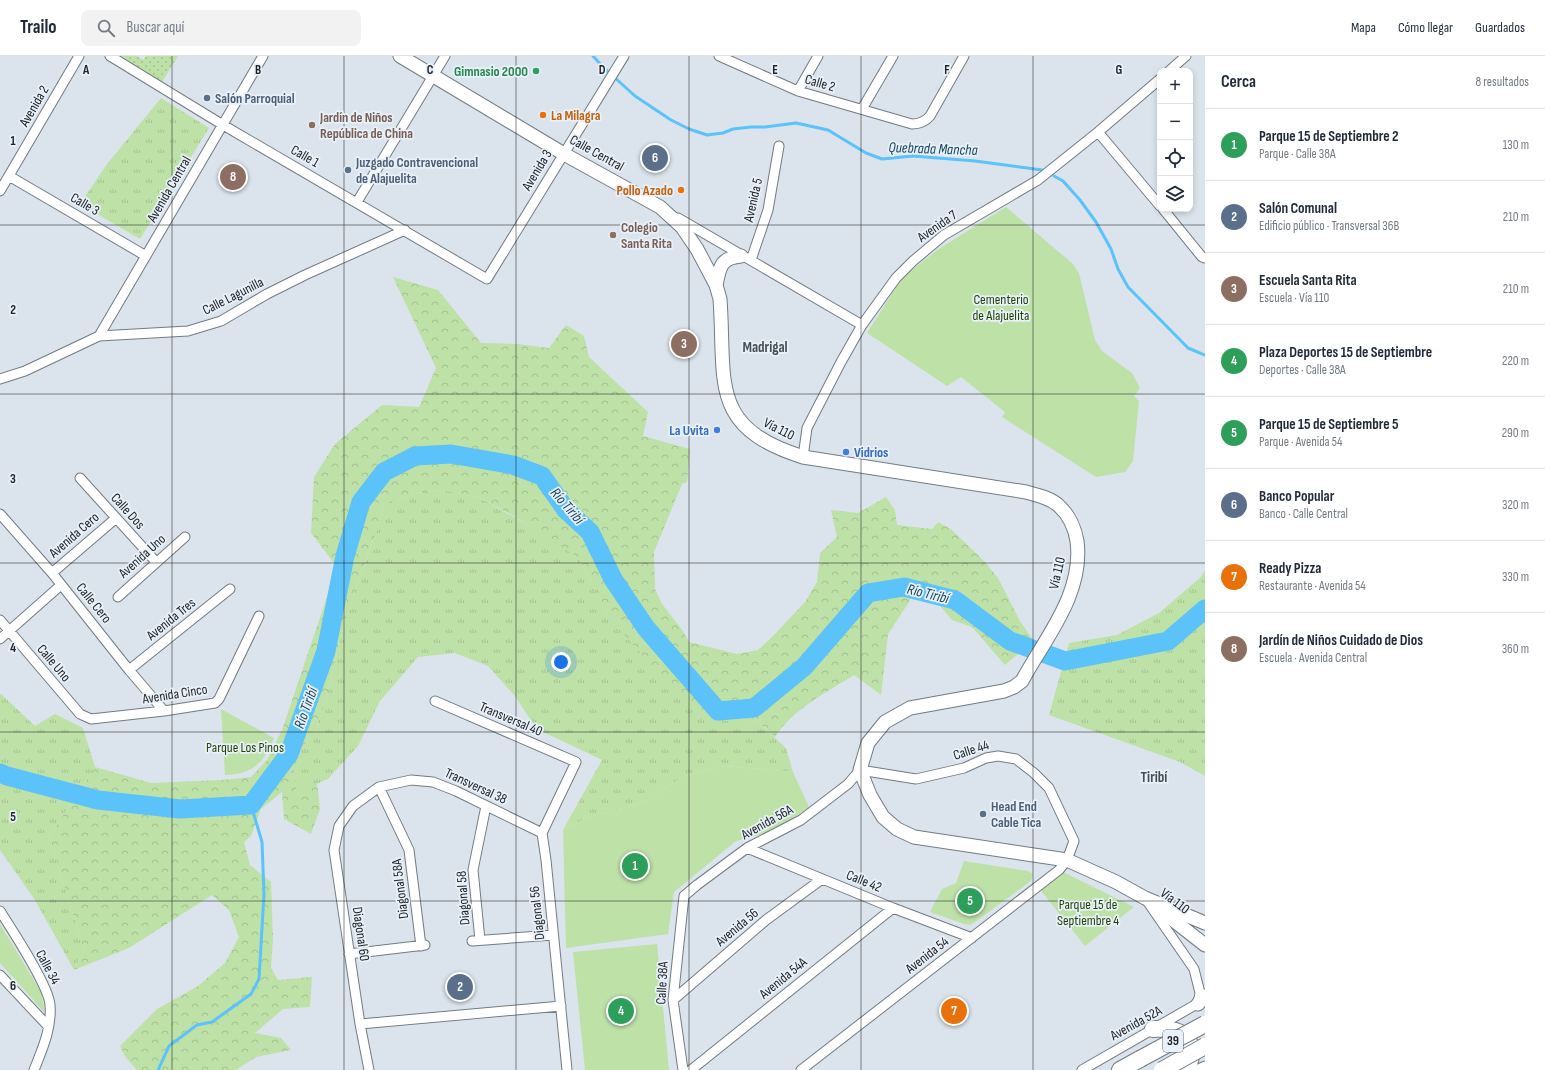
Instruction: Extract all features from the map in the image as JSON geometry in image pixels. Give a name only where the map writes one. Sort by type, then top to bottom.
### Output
[{"type":"highway","name":"39","points":[[1120,1070],[1205,1024]]},
{"type":"highway","points":[[1153,1029],[1172,1030],[1181,1033],[1189,1041],[1192,1049],[1191,1059],[1197,1069]]},
{"type":"highway","name":"39","points":[[1162,1070],[1205,1046]]},
{"type":"main road","name":"Calle Central","points":[[400,56],[564,154],[660,207]]},
{"type":"main road","name":"Vía 110","points":[[660,207],[673,218],[690,238],[703,258],[716,286],[720,299],[724,382],[726,392],[733,413],[745,427],[760,439],[783,450],[803,457],[1026,492],[1049,500],[1059,506],[1069,518],[1075,532],[1078,560],[1076,575],[1070,593],[1057,623],[1024,678],[1014,688],[1004,691],[910,708],[885,722],[868,744],[860,770],[870,795],[883,817],[897,829],[914,837],[1067,860],[1116,882],[1145,898],[1205,923]]},
{"type":"main road","points":[[716,286],[719,269],[722,264],[731,257],[746,258]]},
{"type":"main road","name":"Vía 110","points":[[1145,898],[1202,943]]},
{"type":"street","name":"Avenida 2","points":[[0,191],[79,56]]},
{"type":"street","name":"Calle 1","points":[[110,56],[223,125],[487,279]]},
{"type":"street","name":"Avenida Central","points":[[99,336],[263,56]]},
{"type":"street","points":[[357,202],[445,56]]},
{"type":"street","name":"Avenida 3","points":[[487,279],[624,56]]},
{"type":"street","name":"Calle 2","points":[[719,56],[798,91],[912,124],[924,122],[930,116],[964,56]]},
{"type":"street","points":[[798,91],[818,56]]},
{"type":"street","points":[[862,109],[893,56]]},
{"type":"street","points":[[1172,68],[1186,56]]},
{"type":"street","name":"Avenida 7","points":[[803,457],[807,428],[862,325],[896,278],[913,260],[944,235],[1038,180],[1098,132],[1157,82]]},
{"type":"street","points":[[1098,132],[1157,202]]},
{"type":"street","name":"Avenida 5","points":[[746,258],[768,210],[779,146]]},
{"type":"street","name":"Calle 3","points":[[10,176],[146,256]]},
{"type":"street","name":"Calle Central","points":[[660,207],[862,325]]},
{"type":"street","points":[[1165,212],[1202,257],[1205,258]]},
{"type":"street","name":"Calle Lagunilla","points":[[0,378],[25,371],[99,336],[188,331],[221,321],[267,294],[293,281],[405,230]]},
{"type":"street","name":"Calle Dos","points":[[80,478],[115,519],[156,562]]},
{"type":"street","name":"Calle Cero","points":[[0,514],[52,573],[129,670],[164,711]]},
{"type":"street","name":"Avenida Cero","points":[[52,573],[115,519]]},
{"type":"street","name":"Avenida Uno","points":[[118,597],[185,537]]},
{"type":"street","points":[[0,639],[61,585]]},
{"type":"street","name":"Avenida Tres","points":[[129,670],[230,589]]},
{"type":"street","name":"Avenida Cinco","points":[[91,719],[210,704],[219,699],[259,616]]},
{"type":"street","name":"Calle Uno","points":[[0,620],[80,714],[91,719]]},
{"type":"street","name":"Transversal 40","points":[[435,701],[576,762],[542,833]]},
{"type":"street","name":"Calle 44","points":[[860,770],[916,778],[964,768],[992,757],[998,756],[1016,760],[1034,773],[1049,788],[1059,807],[1074,841],[1067,860]]},
{"type":"street","name":"Avenida 56A","points":[[684,896],[748,848],[801,820],[848,784],[860,770]]},
{"type":"street","name":"Transversal 38","points":[[353,806],[380,787],[411,780],[432,782],[456,791],[542,833]]},
{"type":"street","name":"Diagonal 58A","points":[[349,954],[424,946],[409,850],[380,787]]},
{"type":"street","name":"Diagonal 60","points":[[353,806],[339,826],[334,850],[360,1024],[369,1070]]},
{"type":"street","name":"Diagonal 58","points":[[486,806],[473,870],[476,940],[553,935]]},
{"type":"street","name":"Diagonal 56","points":[[542,833],[567,1070]]},
{"type":"street","name":"Calle 42","points":[[748,848],[893,908],[972,938]]},
{"type":"street","name":"Avenida 54","points":[[801,1070],[1060,870],[1067,860]]},
{"type":"street","name":"Avenida 56","points":[[673,1000],[766,920],[822,879]]},
{"type":"street","name":"Calle 38A","points":[[683,1070],[673,1000],[684,896]]},
{"type":"street","points":[[1145,898],[1194,970],[1203,1000]]},
{"type":"street","name":"Avenida 54A","points":[[691,1070],[893,908]]},
{"type":"street","name":"Calle 34","points":[[0,911],[45,986],[50,1004],[48,1026],[43,1049],[35,1067]]},
{"type":"street","points":[[0,975],[48,1026]]},
{"type":"street","name":"Avenida 52A","points":[[1082,1070],[1203,1000]]},
{"type":"street","points":[[360,1024],[561,1006]]},
{"type":"green space","points":[[120,56],[137,56],[143,60],[146,56],[178,56],[162,82]]},
{"type":"green space","points":[[161,98],[209,128],[140,239],[80,204],[107,164]]},
{"type":"green space","name":"Cementerio de Alajuelita","points":[[1006,207],[1073,264],[1079,273],[1095,340],[1102,351],[1132,373],[1140,388],[1134,396],[1139,401],[1133,461],[1125,472],[1096,477],[1002,417],[1005,412],[961,377],[947,386],[867,333],[902,278],[937,250]]},
{"type":"green space","points":[[393,277],[438,290],[481,343],[518,344],[549,348],[566,325],[584,336],[589,357],[648,412],[643,436],[690,449],[687,482],[682,484],[654,552],[655,589],[662,604],[683,631],[689,642],[737,654],[758,650],[805,602],[817,582],[820,553],[837,537],[831,510],[858,513],[886,497],[895,510],[897,525],[932,529],[938,522],[951,529],[984,561],[998,578],[1020,621],[1034,641],[1005,665],[972,627],[952,620],[936,601],[913,596],[888,634],[881,695],[854,675],[800,710],[782,727],[775,737],[757,721],[743,725],[704,715],[676,694],[609,617],[579,558],[512,515],[480,498],[444,490],[414,493],[383,504],[376,533],[344,625],[326,699],[315,732],[292,760],[297,791],[317,783],[320,809],[311,834],[284,819],[282,792],[261,809],[251,836],[244,842],[250,865],[271,882],[273,939],[271,968],[278,980],[312,977],[310,1007],[283,1009],[255,1033],[281,1038],[291,1050],[256,1057],[236,1070],[137,1070],[126,1058],[120,1046],[157,1009],[198,986],[225,963],[239,937],[229,910],[212,895],[129,948],[74,970],[84,950],[49,837],[95,767],[151,783],[222,780],[251,777],[267,760],[282,730],[337,567],[311,533],[314,477],[335,444],[382,405],[419,407],[436,368]]},
{"type":"green space","points":[[444,490],[480,498],[544,534],[579,558],[609,617],[743,725],[757,721],[786,748],[793,772],[725,766],[684,776],[642,803],[586,818],[563,830],[602,760],[537,729],[514,695],[488,666],[455,653],[418,657],[380,701],[358,746],[328,779],[297,792],[292,760],[315,732],[326,699],[344,625],[376,533],[383,504],[414,493]]},
{"type":"green space","points":[[1205,570],[1205,776],[1180,762],[1049,715],[1069,643],[1117,635],[1159,613],[1201,577]]},
{"type":"green space","points":[[1,694],[35,726],[55,714],[83,728],[95,767],[49,837],[84,950],[74,970],[35,900],[0,850]]},
{"type":"green space","name":"Parque Los Pinos","points":[[221,709],[274,738],[266,754],[256,766],[243,772],[225,775]]},
{"type":"green space","points":[[725,766],[793,772],[809,807],[774,831],[736,841],[674,892],[668,934],[566,948],[563,830],[586,818],[642,803],[684,776]]},
{"type":"green space","points":[[964,861],[1028,871],[1033,874],[1031,881],[975,922],[970,925],[964,924],[930,912],[942,889],[956,883]]},
{"type":"green space","name":"Parque 15 de Septiembre 4","points":[[1059,870],[1134,907],[1085,946],[1038,887]]},
{"type":"green space","points":[[0,924],[41,992],[45,1013],[0,963]]},
{"type":"green space","points":[[657,944],[669,1070],[585,1070],[573,952]]},
{"type":"waterway","name":"Quebrada Mancha","points":[[593,56],[635,96],[671,120],[689,129],[707,135],[723,133],[733,129],[796,123],[828,130],[866,153],[882,159],[913,156],[975,161],[1042,170]]},
{"type":"waterway","name":"Quebrada Mancha","points":[[1054,176],[1063,181],[1080,200],[1096,222],[1111,249],[1118,269],[1128,287],[1188,348],[1205,355]]},
{"type":"waterway","name":"Río Tiribí","points":[[0,773],[98,800],[180,809],[251,805],[289,754],[326,651],[345,556],[361,502],[384,472],[415,456],[451,454],[513,465],[542,476],[566,510],[590,532],[613,579],[646,628],[718,711],[754,708],[804,667],[868,593],[904,587],[955,600],[1010,641],[1065,661],[1168,641],[1205,609]]},
{"type":"waterway","points":[[158,1070],[169,1046],[197,1025],[212,1022],[251,994],[259,979],[264,894],[262,842],[251,805]]},
{"type":"place","name":"Gimnasio 2000","points":[[536,71]]},
{"type":"place","name":"Salón Parroquial","points":[[207,98]]},
{"type":"place","name":"La Milagra","points":[[543,115]]},
{"type":"place","name":"Jardín de Niños República de China","points":[[312,125]]},
{"type":"place","name":"Banco Popular","points":[[655,158]]},
{"type":"place","name":"Juzgado Contravencional de Alajuelita","points":[[348,170]]},
{"type":"place","name":"Jardín de Niños Cuidado de Dios","points":[[233,177]]},
{"type":"place","name":"Pollo Azado","points":[[681,190]]},
{"type":"place","name":"Colegio Santa Rita","points":[[613,235]]},
{"type":"place","name":"Escuela Santa Rita","points":[[684,344]]},
{"type":"place","name":"La Uvita","points":[[717,430]]},
{"type":"place","name":"Vidrios","points":[[846,452]]},
{"type":"place","name":"Head End Cable Tica","points":[[983,814]]},
{"type":"place","name":"Parque 15 de Septiembre 2","points":[[635,866]]},
{"type":"place","name":"Parque 15 de Septiembre 5","points":[[970,901]]},
{"type":"place","name":"Salón Comunal","points":[[460,987]]},
{"type":"place","name":"Plaza Deportes 15 de Septiembre","points":[[621,1011]]},
{"type":"place","name":"Ready Pizza","points":[[954,1011]]},
{"type":"district","name":"Madrigal","points":[[765,347]]},
{"type":"district","name":"Tiribí","points":[[1154,777]]}]
